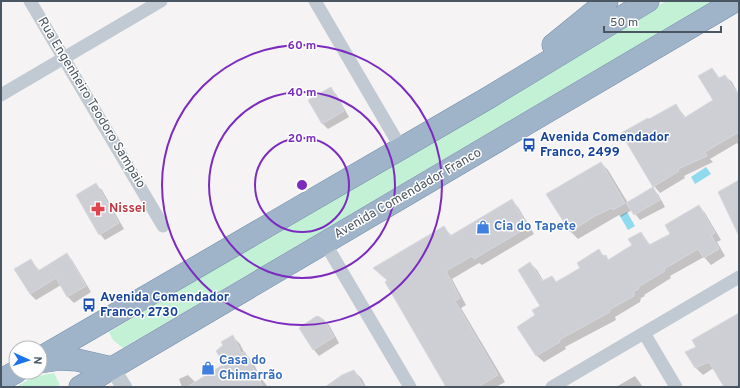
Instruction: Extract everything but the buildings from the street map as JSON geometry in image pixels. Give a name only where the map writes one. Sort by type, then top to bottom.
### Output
[{"type":"highway","points":[[488,98],[607,1]]},
{"type":"highway","points":[[48,353],[488,98],[648,1]]},
{"type":"highway","name":"Avenida Comendador Franco","points":[[80,387],[735,1]]},
{"type":"highway","points":[[670,40],[739,11]]},
{"type":"highway","points":[[48,361],[60,359],[78,360],[112,368]]},
{"type":"street","name":"Rua Engenheiro Teodoro Sampaio","points":[[30,1],[163,226]]},
{"type":"street","points":[[1,95],[161,1]]},
{"type":"street","points":[[315,1],[401,148]]},
{"type":"street","points":[[325,243],[410,387]]},
{"type":"street","points":[[552,387],[739,278]]},
{"type":"street","points":[[644,333],[676,387]]},
{"type":"street","points":[[112,368],[124,387]]},
{"type":"green space","points":[[666,1],[713,1],[123,348],[113,340],[109,332]]},
{"type":"green space","points":[[54,373],[60,385],[57,387],[16,387],[28,380],[48,380],[48,374]]},
{"type":"water","points":[[706,167],[711,174],[695,184],[691,177]]},
{"type":"water","points":[[627,212],[635,226],[628,230],[620,216]]},
{"type":"place","name":"Avenida Comendador Franco, 2499","points":[[529,145]]},
{"type":"place","name":"Nissei","points":[[98,209]]},
{"type":"place","name":"Cia do Tapete","points":[[483,227]]},
{"type":"place","name":"Avenida Comendador Franco, 2730","points":[[89,305]]},
{"type":"place","name":"Casa do Chimarrão","points":[[208,368]]}]
